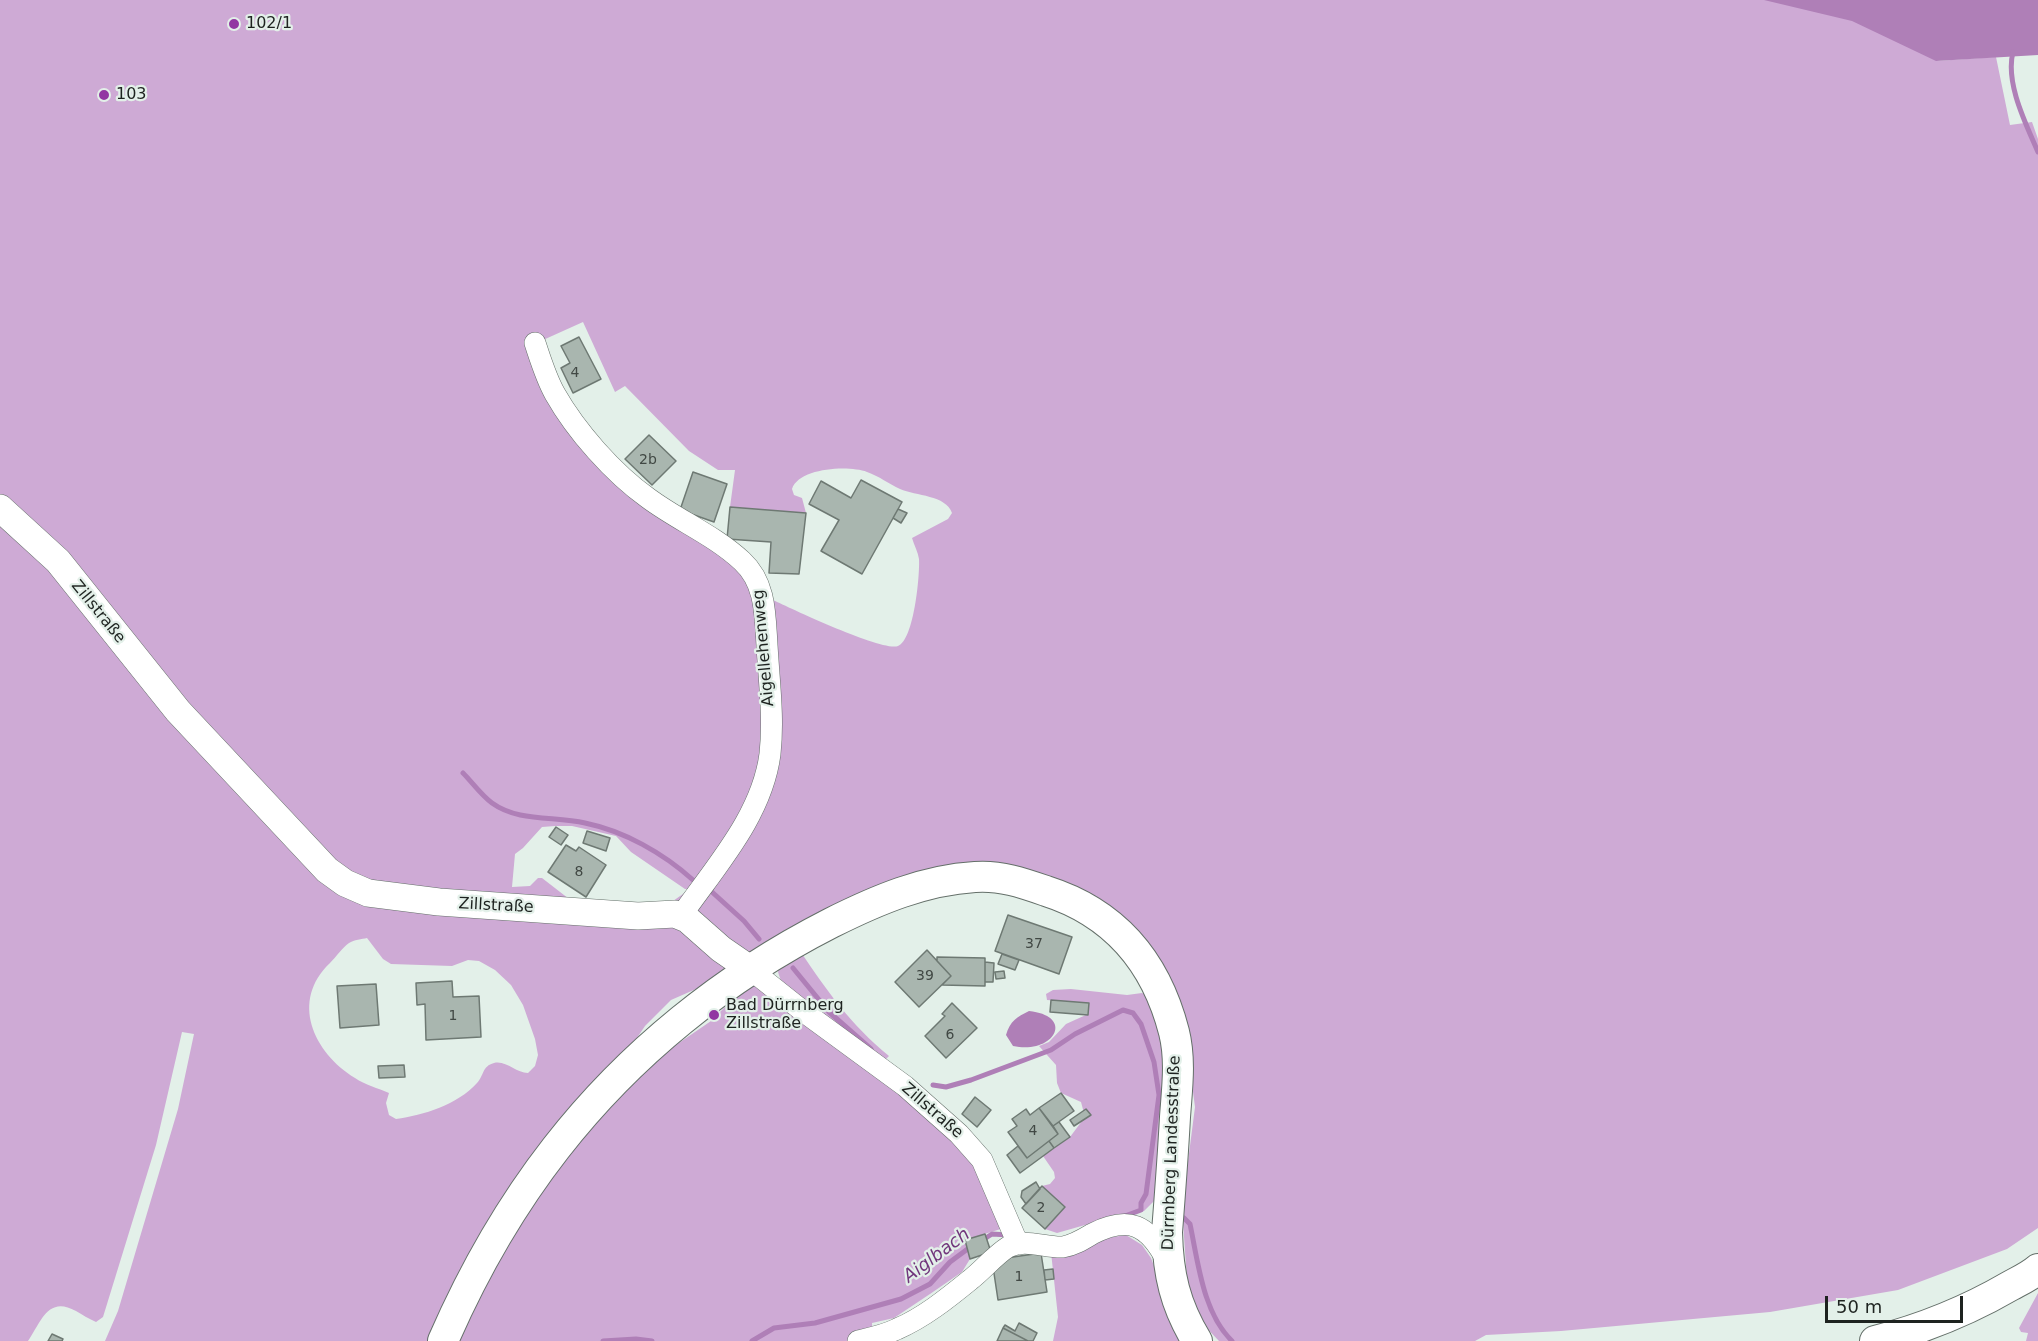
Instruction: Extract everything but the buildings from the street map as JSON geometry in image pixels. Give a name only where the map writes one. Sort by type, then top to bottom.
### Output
[{"type":"main road","name":"Dürrnberg Landesstraße","points":[[443,1341],[489,1246],[521,1196],[556,1148],[620,1075],[665,1033],[750,969],[852,912],[925,884],[976,877],[1008,879],[1071,899],[1102,918],[1130,944],[1146,964],[1158,985],[1174,1034],[1178,1063],[1167,1232],[1169,1265],[1175,1298],[1184,1320],[1197,1341]]},
{"type":"main road","points":[[1875,1341],[1948,1318],[1988,1299],[2038,1269]]},
{"type":"street","name":"Aigellehenweg","points":[[535,343],[554,393],[606,460],[647,498],[721,543],[754,574],[760,586],[771,718],[770,756],[760,792],[740,832],[681,916]]},
{"type":"street","name":"Zillstraße","points":[[0,508],[58,561],[178,711],[327,870],[345,883],[368,893],[450,904],[638,916],[669,914],[681,916],[804,1012],[905,1086],[959,1134],[982,1160],[1015,1238]]},
{"type":"street","points":[[858,1341],[889,1333],[913,1322],[971,1280],[1015,1238],[1055,1247],[1067,1246],[1112,1226],[1149,1227],[1158,1223],[1170,1200]]},
{"type":"street","points":[[1141,1228],[1156,1241],[1169,1265]]},
{"type":"shaded area","points":[[0,0],[2001,0],[1937,61],[1996,57],[2010,125],[2032,122],[2038,139],[2038,1228],[2007,1249],[1898,1290],[1770,1312],[1561,1331],[1486,1335],[1475,1341],[1219,1341],[1200,1321],[1187,1280],[1182,1208],[1195,1107],[1186,1039],[1120,918],[921,873],[882,883],[712,982],[671,1000],[645,1026],[432,1341],[105,1341],[118,1311],[178,1109],[194,1034],[182,1032],[156,1145],[103,1317],[96,1322],[76,1311],[59,1306],[46,1313],[28,1341],[0,1341]],"holes":[[[583,322],[615,392],[625,386],[689,451],[718,470],[735,470],[730,507],[806,513],[802,498],[794,495],[792,489],[796,482],[804,476],[825,470],[848,469],[867,472],[900,489],[937,499],[949,507],[952,513],[948,519],[912,538],[919,559],[917,592],[908,632],[904,641],[898,646],[875,643],[837,629],[773,600],[769,594],[761,802],[762,647],[751,580],[694,535],[549,390],[532,345]],[[572,826],[616,836],[631,852],[685,889],[690,889],[673,901],[583,906],[573,902],[542,878],[538,878],[530,886],[512,887],[515,854],[542,827]],[[367,938],[383,959],[391,964],[452,966],[468,960],[479,961],[495,970],[511,985],[523,1005],[535,1039],[538,1055],[535,1066],[528,1073],[503,1063],[490,1064],[469,1091],[450,1103],[429,1112],[407,1117],[396,1119],[389,1115],[386,1103],[389,1093],[367,1085],[340,1067],[318,1040],[312,1025],[309,1009],[311,993],[318,978],[353,941]]]},
{"type":"shaded area","points":[[1764,0],[2038,0],[2038,55],[1936,61],[1852,21]]},
{"type":"shaded area","points":[[800,951],[851,1020],[889,1056],[883,1062],[782,984],[778,972],[780,964]]},
{"type":"shaded area","points":[[754,985],[854,1054],[970,1151],[1004,1228],[965,1240],[970,1259],[962,1272],[894,1318],[872,1323],[873,1341],[454,1341],[469,1305],[577,1137],[638,1071],[711,1021],[734,998]]},
{"type":"shaded area","points":[[1071,989],[1127,995],[1142,993],[1152,998],[1168,1056],[1155,1200],[1144,1211],[1057,1233],[1045,1229],[1065,1207],[1042,1186],[1050,1184],[1055,1178],[1054,1172],[1043,1156],[1070,1137],[1085,1117],[1081,1102],[1061,1093],[1057,1083],[1056,1065],[1039,1046],[1049,1042],[1066,1024],[1088,1014],[1089,1003],[1047,1000],[1046,994],[1053,990]]},
{"type":"shaded area","points":[[1029,1011],[1043,1014],[1052,1020],[1055,1027],[1054,1034],[1039,1045],[1013,1046],[1006,1035],[1008,1030],[1014,1020]]},
{"type":"shaded area","points":[[1126,1235],[1142,1245],[1151,1258],[1165,1295],[1191,1341],[1053,1341],[1058,1317],[1051,1252],[1100,1239]]},
{"type":"shaded area","points":[[2038,1293],[2038,1341],[2026,1341],[2028,1333],[2021,1332],[2019,1328]]},
{"type":"waterway","points":[[2013,52],[2011,64],[2014,90],[2038,152]]},
{"type":"waterway","points":[[463,773],[488,800],[502,809],[525,816],[585,823],[614,831],[656,852],[693,880]]},
{"type":"waterway","points":[[712,892],[744,921],[759,939]]},
{"type":"waterway","points":[[793,968],[829,1012],[871,1049]]},
{"type":"waterway","points":[[933,1085],[946,1087],[971,1080],[1051,1050],[1075,1034],[1123,1010],[1133,1013],[1141,1024],[1154,1062],[1159,1095],[1146,1194],[1141,1203],[1141,1210],[1125,1216]]},
{"type":"waterway","points":[[1184,1218],[1190,1224],[1208,1302],[1214,1316],[1232,1341]]},
{"type":"waterway","name":"Aiglbach","points":[[981,1241],[992,1234],[1009,1235]]},
{"type":"waterway","name":"Aiglbach","points":[[752,1341],[774,1328],[815,1323],[901,1299],[930,1284],[950,1262],[973,1245]]},
{"type":"waterway","name":"Aiglbach","points":[[603,1341],[636,1339],[652,1341]]},
{"type":"place","name":"102/1","points":[[234,24]]},
{"type":"place","name":"103","points":[[104,95]]},
{"type":"place","name":"Bad Dürrnberg Zillstraße","points":[[714,1015]]}]
